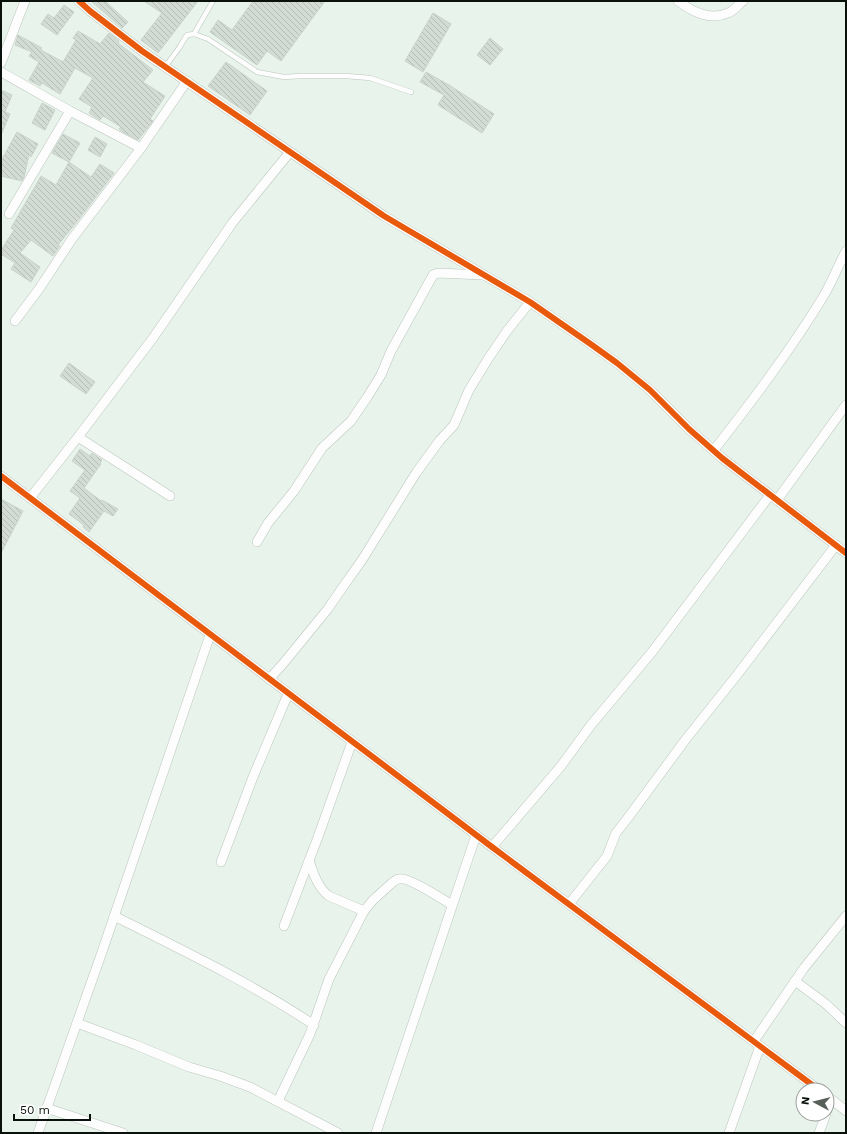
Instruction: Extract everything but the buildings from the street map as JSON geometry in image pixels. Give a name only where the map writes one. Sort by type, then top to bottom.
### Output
[{"type":"street","points":[[1,62],[25,1]]},
{"type":"street","points":[[79,1],[112,28],[166,67],[384,216],[530,302],[592,345],[650,390],[689,429],[714,450],[846,552]]},
{"type":"street","points":[[678,1],[689,10],[698,14],[715,16],[728,14],[743,1]]},
{"type":"street","points":[[1,72],[70,111],[141,148]]},
{"type":"street","points":[[15,321],[39,289],[72,239],[141,148],[186,81]]},
{"type":"street","points":[[10,214],[70,111]]},
{"type":"street","points":[[30,498],[153,338],[233,222],[290,152]]},
{"type":"street","points":[[714,450],[760,391],[806,323],[824,295],[845,254]]},
{"type":"street","points":[[257,542],[268,523],[294,491],[322,448],[351,421],[381,375],[391,351],[434,275],[438,273],[485,275]]},
{"type":"street","points":[[269,679],[322,616],[362,560],[416,473],[440,440],[454,425],[469,390],[488,359],[507,331],[530,302]]},
{"type":"street","points":[[492,848],[555,774],[591,725],[652,652],[846,405]]},
{"type":"street","points":[[78,437],[170,496]]},
{"type":"street","points":[[1,476],[492,848],[807,1082]]},
{"type":"street","points":[[569,904],[607,856],[616,833],[686,739],[836,545]]},
{"type":"street","points":[[38,1133],[210,635]]},
{"type":"street","points":[[221,862],[262,752],[288,694]]},
{"type":"street","points":[[284,926],[352,742]]},
{"type":"street","points":[[376,1133],[476,835]]},
{"type":"street","points":[[309,860],[319,884],[325,893],[364,911]]},
{"type":"street","points":[[278,1101],[314,1026],[329,979],[364,911],[372,900],[393,882],[401,878],[452,904]]},
{"type":"street","points":[[114,916],[291,1010],[314,1026]]},
{"type":"street","points":[[729,1133],[757,1044],[804,968],[846,916]]},
{"type":"street","points":[[795,981],[826,1004],[846,1023]]},
{"type":"street","points":[[77,1023],[189,1067],[250,1087],[338,1133]]},
{"type":"street","points":[[835,1103],[846,1111]]},
{"type":"street","points":[[46,1108],[123,1133]]},
{"type":"street","points":[[819,1133],[823,1122]]},
{"type":"lane","points":[[194,34],[214,1]]},
{"type":"lane","points":[[166,67],[187,35],[194,34],[208,39],[257,72],[284,77],[346,76],[370,78],[411,92]]},
{"type":"cycle path","points":[[79,1],[142,51],[384,216],[530,302],[592,345],[650,390],[689,429],[722,458],[846,553]]},
{"type":"cycle path","points":[[1,476],[492,847],[808,1082]]}]
